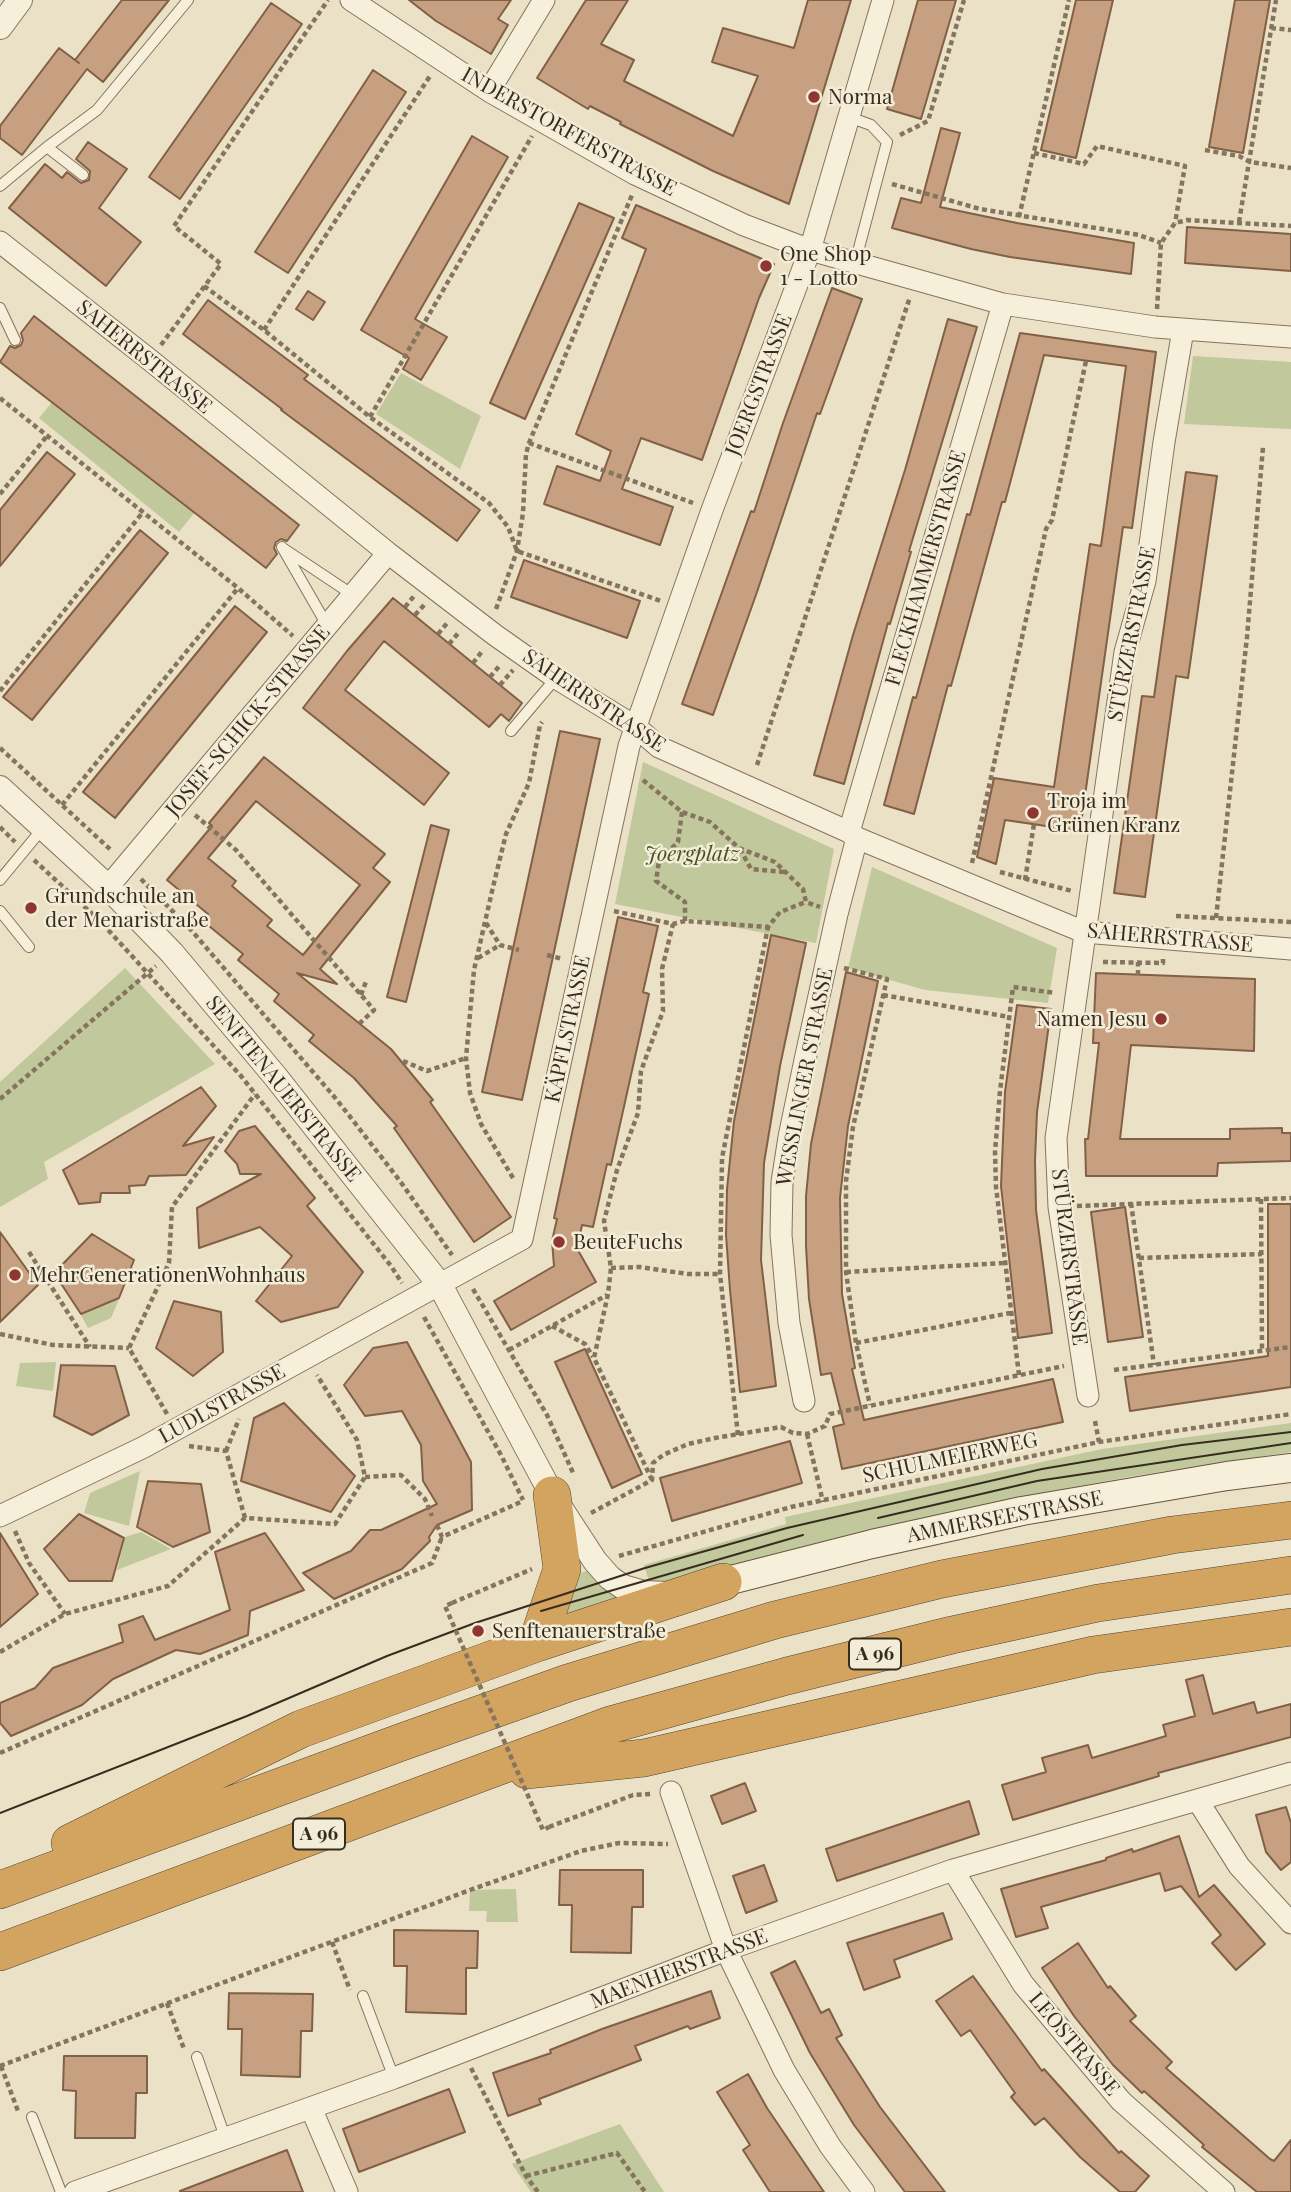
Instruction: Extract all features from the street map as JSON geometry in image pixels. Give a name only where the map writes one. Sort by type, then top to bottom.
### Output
[{"type":"highway","points":[[537,1643],[562,1569],[553,1497]]},
{"type":"highway","points":[[0,1890],[398,1742],[555,1688],[775,1620],[942,1579],[1172,1535],[1291,1520]]},
{"type":"highway","name":"A 96","points":[[0,1952],[181,1887],[610,1725],[787,1676],[952,1635],[1098,1603],[1291,1575]]},
{"type":"highway","points":[[0,1878],[301,1729],[537,1643],[723,1582]]},
{"type":"highway","points":[[470,1776],[644,1758],[1093,1655],[1291,1627]]},
{"type":"main road","name":"AMMERSEESTRASSE","points":[[723,1582],[872,1544],[1022,1511],[1227,1476],[1291,1468]]},
{"type":"street","points":[[0,26],[20,0]]},
{"type":"street","name":"INDERSTORFERSTRASSE","points":[[351,0],[489,91],[640,176],[744,225],[810,250],[1003,304],[1155,327],[1291,337]]},
{"type":"street","points":[[489,91],[544,0]]},
{"type":"street","name":"JOERGSTRASSE","points":[[636,727],[712,510],[810,250],[883,0]]},
{"type":"street","name":"SAHERRSTRASSE","points":[[2,249],[150,360],[387,553],[487,639],[556,677],[636,727],[659,747],[853,835],[1084,932],[1291,949]]},
{"type":"street","name":"FLECKHAMMERSTRASSE","points":[[853,835],[1003,304]]},
{"type":"street","name":"STÜRZERSTRASSE","points":[[1088,1396],[1059,1207],[1056,1139],[1125,652],[1145,581],[1183,330]]},
{"type":"street","name":"JOSEF-SCHICK-STRASSE","points":[[108,887],[309,650],[387,553]]},
{"type":"street","name":"KÄPFLSTRASSE","points":[[440,1285],[522,1239],[629,746],[636,727]]},
{"type":"street","name":"SENFTENAUERSTRASSE","points":[[0,788],[108,887],[172,953],[275,1076],[440,1285],[553,1497],[595,1561],[610,1578],[623,1587],[644,1593],[668,1594],[723,1582]]},
{"type":"street","name":"WESSLINGER STRASSE","points":[[804,1401],[789,1323],[781,1235],[782,1182],[789,1137],[853,835]]},
{"type":"street","name":"LUDLSTRASSE","points":[[4,1515],[176,1429],[440,1285]]},
{"type":"street","name":"MAENHERSTRASSE","points":[[75,2192],[394,2078],[726,1950],[953,1870],[1291,1773]]},
{"type":"street","points":[[671,1792],[726,1950],[784,2070],[830,2146],[864,2192]]},
{"type":"street","points":[[1198,1801],[1239,1866],[1291,1923]]},
{"type":"street","name":"LEOSTRASSE","points":[[953,1870],[1023,1984],[1121,2101],[1224,2192]]},
{"type":"street","points":[[311,2108],[347,2192]]},
{"type":"lane","points":[[0,186],[97,110],[188,0]]},
{"type":"lane","points":[[849,117],[871,125],[887,142],[855,263]]},
{"type":"lane","points":[[47,147],[83,175]]},
{"type":"lane","points":[[0,308],[15,340],[0,329]]},
{"type":"lane","points":[[328,627],[282,547],[353,595]]},
{"type":"lane","points":[[511,731],[556,677]]},
{"type":"lane","points":[[0,880],[43,828]]},
{"type":"lane","points":[[0,911],[29,947]]},
{"type":"lane","points":[[363,1996],[394,2078]]},
{"type":"lane","points":[[197,2057],[225,2137]]},
{"type":"lane","points":[[32,2118],[61,2192]]},
{"type":"path","points":[[150,360],[221,264],[174,226],[328,0]]},
{"type":"path","points":[[887,142],[928,121],[964,0]]},
{"type":"path","points":[[1019,216],[1069,0]]},
{"type":"path","points":[[1239,222],[1276,0]]},
{"type":"path","points":[[1271,28],[1291,30]]},
{"type":"path","points":[[264,330],[441,59]]},
{"type":"path","points":[[370,417],[541,121]]},
{"type":"path","points":[[1034,153],[1084,164],[1097,146],[1185,166],[1175,223],[1161,243],[1155,327]]},
{"type":"path","points":[[1205,150],[1239,156],[1250,162],[1291,168]]},
{"type":"path","points":[[473,663],[487,639],[517,551],[529,443],[640,176]]},
{"type":"path","points":[[878,179],[980,209],[1139,235],[1161,243]]},
{"type":"path","points":[[1175,223],[1187,220],[1291,226]]},
{"type":"path","points":[[757,765],[916,281]]},
{"type":"path","points":[[204,286],[264,330],[370,417],[489,503],[504,521],[517,551],[678,607]]},
{"type":"path","points":[[972,863],[1086,361]]},
{"type":"path","points":[[0,398],[238,588],[309,650]]},
{"type":"path","points":[[0,494],[47,436]]},
{"type":"path","points":[[529,443],[712,510]]},
{"type":"path","points":[[1216,918],[1247,638],[1263,447]]},
{"type":"path","points":[[0,691],[143,512]]},
{"type":"path","points":[[43,828],[238,588]]},
{"type":"path","points":[[405,607],[412,598]]},
{"type":"path","points":[[415,615],[425,604]]},
{"type":"path","points":[[438,634],[449,621]]},
{"type":"path","points":[[449,644],[461,630]]},
{"type":"path","points":[[490,677],[503,661]]},
{"type":"path","points":[[500,685],[514,669]]},
{"type":"path","points":[[515,1182],[481,1124],[470,1093],[466,1058],[474,970],[485,922],[506,834],[528,783],[540,725],[546,718]]},
{"type":"path","points":[[745,760],[768,771]]},
{"type":"path","points":[[650,785],[681,812],[710,822],[739,848],[751,869],[784,872]]},
{"type":"path","points":[[180,802],[236,850],[361,995],[373,1010],[360,1023]]},
{"type":"path","points":[[681,812],[678,842],[659,861],[656,881],[685,902],[685,921]]},
{"type":"path","points":[[1025,880],[1034,824]]},
{"type":"path","points":[[0,827],[100,922],[256,1094],[391,1266],[434,1332],[553,1497],[590,1513],[595,1523]]},
{"type":"path","points":[[739,848],[775,862],[803,889],[806,902]]},
{"type":"path","points":[[960,857],[985,867]]},
{"type":"path","points":[[999,871],[1089,895]]},
{"type":"path","points":[[738,1434],[720,1273],[722,1158],[768,927],[780,912],[806,902],[837,914]]},
{"type":"path","points":[[610,910],[673,924],[685,921],[768,927]]},
{"type":"path","points":[[1174,915],[1291,922]]},
{"type":"path","points":[[485,922],[500,945],[519,950]]},
{"type":"path","points":[[594,1358],[611,1268],[604,1221],[617,1170],[638,1113],[641,1071],[663,1011],[662,969],[673,924]]},
{"type":"path","points":[[478,958],[500,945]]},
{"type":"path","points":[[0,1099],[172,953]]},
{"type":"path","points":[[1102,973],[1103,960],[1151,962]]},
{"type":"path","points":[[1138,962],[1138,975]]},
{"type":"path","points":[[836,966],[887,979],[853,1128],[846,1181],[846,1272],[856,1343],[870,1405]]},
{"type":"path","points":[[361,995],[367,979]]},
{"type":"path","points":[[1018,1375],[1003,1263],[995,1152],[1009,1017],[1013,987],[1066,995]]},
{"type":"path","points":[[883,995],[1009,1017]]},
{"type":"path","points":[[403,1061],[427,1071],[466,1058]]},
{"type":"path","points":[[129,1348],[169,1263],[173,1207],[256,1094],[275,1076]]},
{"type":"path","points":[[1059,1207],[1291,1198]]},
{"type":"path","points":[[1261,1199],[1262,1350]]},
{"type":"path","points":[[1131,1203],[1154,1364]]},
{"type":"path","points":[[29,1252],[90,1346]]},
{"type":"path","points":[[1139,1258],[1262,1254]]},
{"type":"path","points":[[846,1272],[1003,1263]]},
{"type":"path","points":[[611,1268],[640,1268],[688,1274],[720,1273]]},
{"type":"path","points":[[464,1272],[547,1415],[553,1497]]},
{"type":"path","points":[[509,1350],[608,1294]]},
{"type":"path","points":[[856,1343],[1010,1313]]},
{"type":"path","points":[[552,1326],[584,1344],[594,1358],[652,1480]]},
{"type":"path","points":[[0,1334],[53,1345],[129,1348]]},
{"type":"path","points":[[1114,1370],[1291,1347]]},
{"type":"path","points":[[129,1348],[185,1445],[226,1451]]},
{"type":"path","points":[[0,1652],[65,1614],[168,1586],[245,1518],[335,1524],[365,1477],[357,1440],[306,1358]]},
{"type":"path","points":[[652,1480],[653,1463],[663,1455],[688,1444],[781,1427],[793,1433],[807,1434],[825,1426],[830,1414],[1067,1365]]},
{"type":"path","points":[[307,1383],[318,1378]]},
{"type":"path","name":"SCHULMEIERWEG","points":[[614,1551],[621,1555],[635,1552],[791,1507],[1099,1442],[1291,1414]]},
{"type":"path","points":[[241,1415],[226,1451],[245,1518]]},
{"type":"path","points":[[1095,1421],[1099,1442]]},
{"type":"path","points":[[807,1434],[823,1502]]},
{"type":"path","points":[[365,1477],[401,1475],[425,1499],[432,1516]]},
{"type":"path","points":[[590,1513],[652,1480]]},
{"type":"path","points":[[442,1537],[553,1497]]},
{"type":"path","points":[[784,1516],[791,1507]]},
{"type":"path","points":[[4,1515],[29,1563],[65,1614]]},
{"type":"path","points":[[0,1753],[432,1563],[442,1537],[437,1525]]},
{"type":"path","points":[[635,1552],[642,1557]]},
{"type":"path","points":[[538,1567],[445,1606],[542,1830],[633,1795]]},
{"type":"path","points":[[0,2066],[581,1851],[618,1843],[690,1846]]},
{"type":"path","points":[[462,2051],[526,2176],[538,2192]]},
{"type":"path","points":[[526,2176],[617,2153],[645,2192]]},
{"type":"green space","points":[[1193,356],[1291,362],[1291,429],[1184,424]]},
{"type":"green space","points":[[401,373],[481,416],[460,469],[376,414]]},
{"type":"green space","points":[[52,402],[195,512],[179,532],[39,418]]},
{"type":"green space","name":"Joergplatz","points":[[643,762],[834,849],[816,943],[615,904]]},
{"type":"green space","points":[[872,867],[1057,948],[1048,1003],[925,990],[848,968]]},
{"type":"green space","points":[[125,968],[215,1064],[44,1162],[48,1179],[0,1207],[0,1082]]},
{"type":"green space","points":[[119,1299],[111,1318],[88,1328],[81,1315]]},
{"type":"green space","points":[[56,1362],[53,1391],[16,1386],[20,1363]]},
{"type":"green space","points":[[1291,1423],[1291,1452],[1128,1477],[989,1503],[828,1541],[670,1585],[650,1585],[644,1565],[786,1524],[785,1517],[1102,1449]]},
{"type":"green space","points":[[140,1471],[129,1526],[84,1513],[90,1493]]},
{"type":"green space","points":[[141,1532],[171,1549],[117,1570],[125,1537]]},
{"type":"green space","points":[[593,1569],[623,1602],[557,1623],[567,1577]]},
{"type":"green space","points":[[516,1889],[518,1922],[486,1922],[487,1911],[469,1911],[470,1890]]},
{"type":"green space","points":[[620,2124],[664,2192],[531,2192],[512,2164]]},
{"type":"building","points":[[122,0],[169,0],[103,82],[87,69],[22,155],[0,138],[0,126],[59,48],[75,60]]},
{"type":"building","points":[[409,0],[511,0],[498,19],[508,25],[491,54],[436,21]]},
{"type":"building","points":[[586,0],[628,0],[601,44],[634,60],[624,81],[733,136],[758,76],[712,62],[723,28],[794,48],[808,0],[851,0],[789,204],[713,171],[590,106],[588,109],[537,78]]},
{"type":"building","points":[[918,0],[956,0],[921,119],[887,109]]},
{"type":"building","points":[[1076,0],[1113,0],[1076,158],[1041,150]]},
{"type":"building","points":[[1235,0],[1270,0],[1243,153],[1209,147]]},
{"type":"building","points":[[271,3],[302,24],[180,199],[149,177]]},
{"type":"building","points":[[373,70],[406,92],[288,273],[255,252]]},
{"type":"building","points":[[941,128],[960,133],[940,207],[1134,243],[1131,274],[1010,257],[892,228],[901,198],[921,203]]},
{"type":"building","points":[[472,136],[508,157],[415,319],[447,337],[421,380],[403,369],[409,358],[361,330]]},
{"type":"building","points":[[88,142],[127,169],[99,208],[141,242],[106,286],[9,208],[45,164],[62,178],[67,172],[81,183],[89,180],[90,171],[76,159]]},
{"type":"building","points":[[579,203],[614,218],[525,419],[490,403]]},
{"type":"building","points":[[636,205],[774,264],[759,298],[702,460],[641,438],[622,489],[673,507],[660,545],[544,504],[557,466],[600,481],[611,451],[576,434],[646,249],[622,238]]},
{"type":"building","points":[[1187,227],[1291,234],[1291,271],[1185,263]]},
{"type":"building","points":[[832,288],[862,299],[820,414],[817,413],[713,715],[682,704],[751,511],[754,512]]},
{"type":"building","points":[[308,291],[325,302],[313,320],[296,309]]},
{"type":"building","points":[[208,300],[308,375],[304,379],[480,510],[457,541],[183,334]]},
{"type":"building","points":[[34,316],[299,525],[287,541],[281,539],[276,542],[274,548],[277,554],[266,568],[0,362],[10,346],[15,348],[21,345],[21,333]]},
{"type":"building","points":[[948,319],[977,327],[909,551],[911,552],[890,624],[888,623],[844,784],[814,775]]},
{"type":"building","points":[[1020,333],[1156,352],[1132,528],[1123,527],[1080,831],[1005,820],[996,864],[977,857],[994,778],[1054,787],[1090,544],[1101,546],[1126,366],[1044,355],[1005,502],[1002,502],[951,686],[948,685],[914,814],[884,805],[967,514],[970,515]]},
{"type":"building","points":[[47,452],[75,474],[0,566],[0,510]]},
{"type":"building","points":[[1186,472],[1217,476],[1188,678],[1176,676],[1145,897],[1114,893],[1142,696],[1154,697]]},
{"type":"building","points":[[140,530],[168,553],[32,720],[3,697]]},
{"type":"building","points":[[524,560],[640,601],[627,638],[511,597]]},
{"type":"building","points":[[393,598],[522,703],[509,721],[501,714],[489,727],[384,641],[345,690],[449,773],[424,805],[303,708]]},
{"type":"building","points":[[235,606],[267,632],[115,818],[83,792]]},
{"type":"building","points":[[560,731],[600,739],[522,1100],[482,1092]]},
{"type":"building","points":[[264,757],[385,854],[373,868],[390,882],[320,969],[337,984],[297,973],[391,1049],[433,1100],[430,1102],[511,1217],[474,1242],[394,1128],[397,1126],[354,1078],[309,1041],[314,1035],[274,1001],[279,994],[238,960],[243,954],[203,921],[208,914],[167,880],[212,826],[209,823]],"holes":[[[256,801],[360,885],[303,955],[267,926],[272,920],[232,886],[236,881],[208,858]]]},
{"type":"building","points":[[431,825],[449,830],[406,1002],[387,997]]},
{"type":"building","points":[[618,917],[658,926],[643,992],[649,994],[611,1165],[607,1164],[593,1227],[582,1225],[578,1244],[579,1252],[596,1282],[511,1330],[494,1301],[554,1266],[552,1241],[557,1219],[554,1218]]},
{"type":"building","points":[[771,935],[806,943],[780,1066],[764,1163],[761,1260],[776,1386],[740,1392],[726,1235],[727,1189],[734,1121]]},
{"type":"building","points":[[846,972],[878,981],[848,1126],[840,1198],[842,1294],[855,1368],[852,1369],[864,1420],[1053,1379],[1063,1422],[842,1469],[833,1427],[844,1424],[831,1373],[821,1375],[809,1299],[806,1196],[811,1144]]},
{"type":"building","points":[[1096,973],[1255,979],[1254,1051],[1131,1045],[1120,1139],[1230,1139],[1230,1129],[1282,1128],[1282,1133],[1291,1133],[1291,1161],[1218,1163],[1217,1176],[1086,1176],[1085,1139],[1088,1139],[1099,1043],[1093,1043]]},
{"type":"building","points":[[1017,1005],[1051,1009],[1037,1112],[1035,1161],[1036,1210],[1052,1333],[1018,1338],[1001,1186],[1005,1092]]},
{"type":"building","points":[[201,1087],[216,1106],[183,1146],[214,1137],[186,1175],[149,1176],[145,1185],[129,1186],[130,1193],[101,1193],[100,1202],[79,1204],[63,1170]]},
{"type":"building","points":[[255,1126],[315,1198],[307,1206],[363,1272],[338,1307],[281,1322],[256,1301],[292,1256],[260,1227],[199,1248],[197,1208],[261,1174],[240,1174],[237,1164],[225,1151],[239,1131]]},
{"type":"building","points":[[1268,1204],[1291,1204],[1291,1387],[1130,1411],[1125,1377],[1268,1356]]},
{"type":"building","points":[[1125,1207],[1143,1337],[1108,1342],[1091,1212]]},
{"type":"building","name":"MehrGenerationenWohnhaus","points":[[0,1232],[38,1285],[0,1322]]},
{"type":"building","points":[[92,1234],[134,1260],[119,1298],[81,1314],[54,1273]]},
{"type":"building","points":[[174,1301],[221,1312],[223,1352],[193,1376],[156,1348]]},
{"type":"building","points":[[407,1342],[471,1462],[472,1510],[437,1525],[429,1537],[430,1541],[402,1569],[334,1599],[303,1573],[351,1551],[370,1530],[381,1530],[437,1504],[423,1481],[421,1445],[402,1411],[365,1416],[344,1385],[373,1348]]},
{"type":"building","points":[[585,1349],[642,1474],[612,1488],[555,1362]]},
{"type":"building","points":[[61,1365],[115,1366],[129,1415],[92,1435],[54,1416]]},
{"type":"building","points":[[284,1403],[355,1476],[331,1512],[241,1481],[254,1418]]},
{"type":"building","points":[[790,1441],[802,1483],[672,1521],[660,1478]]},
{"type":"building","points":[[148,1481],[201,1484],[210,1532],[173,1547],[137,1527]]},
{"type":"building","points":[[79,1514],[124,1538],[112,1581],[69,1581],[44,1549]]},
{"type":"building","points":[[0,1533],[38,1594],[0,1627]]},
{"type":"building","points":[[265,1533],[304,1590],[250,1611],[248,1635],[200,1654],[176,1650],[113,1679],[82,1705],[11,1736],[0,1723],[0,1703],[35,1688],[53,1668],[123,1642],[119,1625],[143,1616],[155,1640],[230,1610],[215,1552]]},
{"type":"building","points":[[1203,1675],[1213,1714],[1254,1702],[1257,1713],[1291,1704],[1291,1737],[1158,1773],[1159,1776],[1013,1820],[1002,1785],[1046,1772],[1042,1758],[1088,1745],[1092,1758],[1166,1736],[1163,1725],[1195,1716],[1186,1680]]},
{"type":"building","points":[[745,1783],[756,1811],[722,1824],[711,1796]]},
{"type":"building","points":[[969,1801],[979,1834],[837,1881],[826,1849]]},
{"type":"building","points":[[1286,1807],[1291,1823],[1291,1862],[1281,1870],[1266,1852],[1256,1815]]},
{"type":"building","points":[[1179,1836],[1199,1897],[1214,1885],[1265,1944],[1236,1970],[1212,1943],[1221,1935],[1181,1886],[1165,1891],[1160,1873],[1041,1907],[1048,1928],[1016,1937],[1001,1889],[1106,1860],[1132,1849],[1133,1852]]},
{"type":"building","points":[[764,1865],[777,1901],[746,1913],[733,1876]]},
{"type":"building","points":[[560,1870],[643,1870],[643,1907],[632,1907],[631,1953],[571,1952],[572,1905],[559,1905]]},
{"type":"building","points":[[943,1913],[952,1939],[894,1960],[900,1977],[864,1990],[847,1943]]},
{"type":"building","points":[[394,1930],[478,1931],[477,1968],[466,1968],[466,2014],[406,2012],[407,1966],[394,1966]]},
{"type":"building","points":[[1078,1943],[1108,1988],[1110,1986],[1136,2016],[1130,2021],[1172,2062],[1166,2068],[1270,2159],[1274,2161],[1291,2140],[1291,2192],[1257,2192],[1202,2147],[1204,2145],[1113,2065],[1074,2016],[1042,1968]]},
{"type":"building","points":[[795,1961],[821,2013],[829,2009],[842,2035],[836,2038],[880,2107],[945,2192],[905,2192],[854,2125],[810,2053],[771,1973]]},
{"type":"building","points":[[973,1976],[1042,2071],[1044,2069],[1119,2153],[1121,2151],[1149,2176],[1135,2192],[1120,2192],[1080,2157],[1044,2118],[1035,2125],[1011,2097],[1015,2093],[970,2030],[961,2036],[936,2001]]},
{"type":"building","points":[[711,1991],[720,2018],[690,2029],[688,2026],[635,2046],[641,2060],[539,2099],[541,2104],[508,2116],[493,2073],[551,2053],[550,2050],[602,2029]]},
{"type":"building","points":[[229,1993],[313,1994],[312,2031],[301,2031],[300,2077],[241,2075],[242,2029],[228,2029]]},
{"type":"building","points":[[64,2056],[147,2056],[147,2093],[136,2093],[135,2138],[75,2138],[76,2091],[63,2090]]},
{"type":"building","points":[[748,2074],[767,2108],[824,2192],[770,2192],[743,2150],[750,2145],[717,2092]]},
{"type":"building","points":[[449,2089],[465,2132],[359,2172],[343,2129]]},
{"type":"building","points":[[287,2150],[303,2192],[180,2192],[180,2191]]},
{"type":"tram line","points":[[0,1813],[247,1716],[387,1656],[475,1623],[645,1568],[787,1528],[1042,1469],[1182,1445],[1291,1432]]},
{"type":"tram line","points":[[878,1518],[1037,1481],[1291,1443]]},
{"type":"tram line","points":[[541,1611],[803,1535]]},
{"type":"place","name":"Norma","points":[[814,97]]},
{"type":"place","name":"One Shop 1 - Lotto","points":[[766,266]]},
{"type":"place","name":"Troja im Grünen Kranz","points":[[1033,813]]},
{"type":"place","name":"Grundschule an der Menaristraße","points":[[31,908]]},
{"type":"place","name":"Namen Jesu","points":[[1161,1019]]},
{"type":"place","name":"BeuteFuchs","points":[[559,1242]]},
{"type":"place","name":"MehrGenerationenWohnhaus","points":[[15,1275]]},
{"type":"place","name":"Senftenauerstraße","points":[[478,1631]]}]
